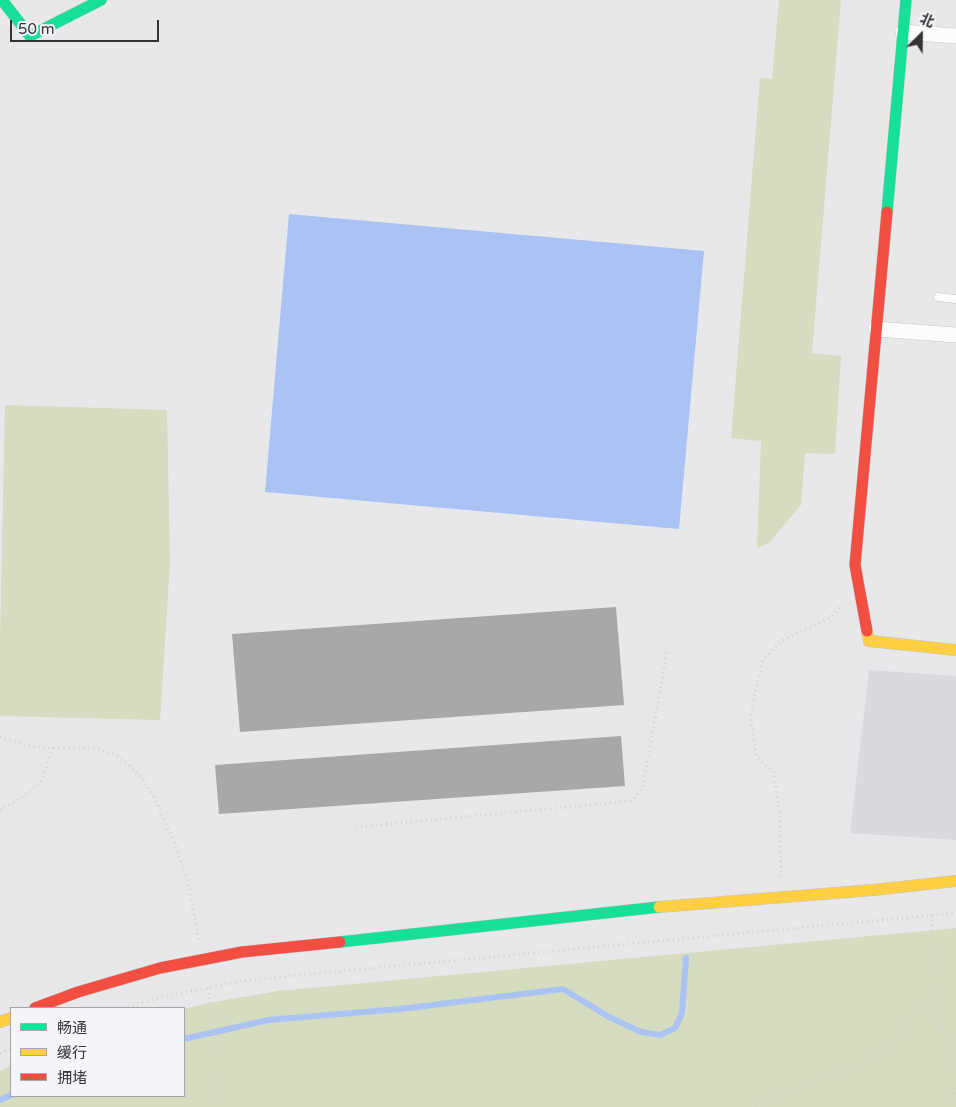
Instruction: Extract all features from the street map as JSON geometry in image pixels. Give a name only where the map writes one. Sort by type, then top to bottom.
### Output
[{"type":"street","points":[[2,0],[30,36],[100,0]]},
{"type":"street","points":[[906,0],[855,565],[869,641],[956,650]]},
{"type":"street","points":[[903,32],[956,36]]},
{"type":"street","points":[[876,329],[956,335]]},
{"type":"street","points":[[39,1007],[78,992],[160,968],[242,952],[690,904],[781,898],[956,881]]},
{"type":"lane","points":[[938,297],[956,299]]},
{"type":"path","points":[[781,898],[780,815],[773,771],[756,756],[751,717],[754,697],[763,661],[780,641],[830,618],[857,582]]},
{"type":"path","points":[[356,826],[630,801],[636,797],[643,786],[667,651]]},
{"type":"path","points":[[0,737],[33,747],[94,748],[114,754],[143,779],[153,795],[175,844],[188,882],[202,960]]},
{"type":"path","points":[[0,810],[26,795],[42,780],[53,747]]},
{"type":"path","points":[[127,1007],[167,996],[246,980],[956,913]]},
{"type":"path","points":[[931,915],[936,990],[956,1100]]},
{"type":"path","points":[[208,988],[214,1026],[221,1107]]},
{"type":"path","points":[[755,1107],[772,1098],[850,1068],[874,1056],[893,1040],[923,1008],[936,990]]},
{"type":"shaded area","points":[[869,670],[956,676],[956,840],[850,833]]},
{"type":"green space","points":[[779,0],[841,0],[812,353],[841,356],[835,454],[805,453],[801,505],[769,543],[757,548],[761,441],[731,438],[760,78],[772,79]]},
{"type":"green space","points":[[5,405],[167,410],[170,563],[160,720],[0,716]]},
{"type":"green space","points":[[956,928],[956,1107],[0,1107],[0,1071],[10,1066],[10,1097],[185,1097],[185,1009],[278,991]]},
{"type":"water","points":[[289,214],[704,251],[679,529],[265,492]]},
{"type":"building","points":[[616,607],[624,705],[240,732],[232,634]]},
{"type":"building","points":[[621,736],[625,786],[219,814],[215,765]]},
{"type":"waterway","points":[[185,1039],[268,1020],[400,1009],[563,989],[609,1017],[641,1032],[660,1035],[675,1028],[682,1013],[686,958]]},
{"type":"waterway","points":[[0,1100],[10,1095]]},
{"type":"traffic: fast","points":[[2,0],[30,36],[101,0]]},
{"type":"traffic: fast","points":[[887,212],[906,0]]},
{"type":"traffic: fast","points":[[340,942],[659,907]]},
{"type":"traffic: slow","points":[[867,631],[869,641],[956,650]]},
{"type":"traffic: slow","points":[[659,907],[873,890],[956,881]]},
{"type":"traffic: slow","points":[[0,1022],[10,1018]]},
{"type":"traffic: jam","points":[[867,631],[855,565],[887,212]]},
{"type":"traffic: jam","points":[[38,1007],[78,992],[160,968],[242,952],[340,942]]}]
